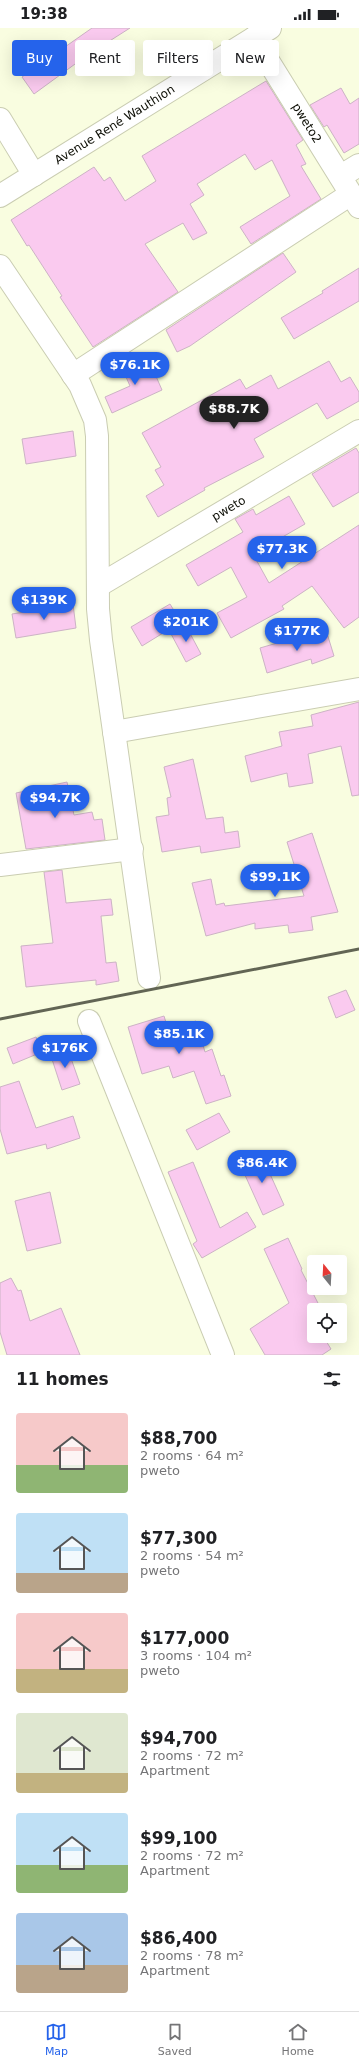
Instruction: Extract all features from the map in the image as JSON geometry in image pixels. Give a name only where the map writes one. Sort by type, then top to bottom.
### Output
[{"type":"street","name":"Avenue René Wauthion","points":[[0,196],[262,33]]},
{"type":"street","name":"pweto2","points":[[262,33],[350,192]]},
{"type":"street","points":[[0,119],[34,175]]},
{"type":"street","points":[[73,375],[350,192],[359,165]]},
{"type":"street","points":[[0,266],[73,375],[90,404],[95,420],[97,436],[98,586],[101,640],[132,849],[149,978]]},
{"type":"street","name":"pweto","points":[[98,586],[359,430]]},
{"type":"street","points":[[114,732],[359,689]]},
{"type":"street","points":[[0,865],[132,849]]},
{"type":"street","points":[[89,1021],[223,1355]]},
{"type":"building","points":[[92,28],[130,28],[111,40],[75,40],[75,64],[67,70],[67,46]]},
{"type":"building","points":[[23,76],[59,76],[34,94],[22,77]]},
{"type":"building","points":[[266,81],[303,140],[296,145],[306,164],[301,166],[321,199],[251,244],[240,227],[290,196],[272,160],[255,170],[245,154],[197,184],[204,195],[190,204],[207,233],[193,240],[183,223],[145,244],[178,292],[93,347],[60,297],[62,296],[29,245],[27,246],[11,220],[94,167],[104,181],[110,177],[125,201],[156,181],[142,156]]},
{"type":"building","points":[[341,88],[350,104],[359,98],[359,144],[344,153],[327,125],[324,127],[310,105]]},
{"type":"building","points":[[283,253],[296,272],[190,346],[177,352],[166,330]]},
{"type":"building","points":[[359,268],[359,301],[294,339],[281,318],[323,293],[322,291]]},
{"type":"building","points":[[148,358],[162,390],[112,413],[105,397],[130,386],[123,370]]},
{"type":"building","points":[[329,361],[341,382],[350,377],[359,392],[359,401],[327,419],[317,403],[254,439],[264,457],[204,488],[205,490],[158,517],[146,496],[164,485],[155,470],[161,467],[142,433],[240,379],[246,389],[271,375],[278,389]]},
{"type":"building","points":[[73,431],[76,456],[26,464],[22,439]]},
{"type":"building","points":[[356,448],[359,453],[359,492],[333,507],[312,474]]},
{"type":"building","points":[[289,496],[305,524],[253,554],[269,583],[359,525],[359,617],[344,628],[312,586],[282,606],[284,609],[231,638],[217,613],[247,597],[231,567],[198,586],[186,565],[243,532],[235,519],[253,509],[256,515]]},
{"type":"building","points":[[73,604],[76,628],[16,638],[12,614]]},
{"type":"building","points":[[170,604],[181,622],[142,646],[131,627]]},
{"type":"building","points":[[185,624],[201,654],[186,662],[170,632]]},
{"type":"building","points":[[326,630],[334,656],[312,664],[311,659],[267,673],[260,648],[284,641],[285,643]]},
{"type":"building","points":[[359,702],[359,795],[352,796],[341,746],[308,754],[313,783],[289,787],[287,773],[251,782],[245,756],[282,746],[279,732],[313,726],[311,715]]},
{"type":"building","points":[[193,759],[206,819],[223,817],[225,833],[238,831],[240,847],[201,853],[200,846],[162,852],[156,817],[169,815],[167,798],[171,797],[164,767]]},
{"type":"building","points":[[67,782],[74,815],[92,812],[94,820],[102,819],[105,840],[26,849],[16,793]]},
{"type":"building","points":[[312,833],[338,912],[311,917],[313,930],[289,933],[288,925],[255,929],[255,923],[206,936],[192,883],[211,879],[216,905],[224,903],[225,906],[304,896],[287,842]]},
{"type":"building","points":[[62,870],[66,903],[111,899],[113,915],[101,916],[106,963],[116,962],[119,981],[96,985],[96,980],[26,987],[21,946],[53,943],[44,872]]},
{"type":"building","points":[[346,990],[355,1010],[336,1018],[328,997]]},
{"type":"building","points":[[164,1016],[168,1029],[196,1021],[205,1052],[212,1049],[221,1076],[224,1075],[231,1096],[206,1104],[194,1071],[173,1078],[169,1066],[142,1074],[128,1027]]},
{"type":"building","points":[[36,1037],[42,1052],[13,1064],[7,1048]]},
{"type":"building","points":[[67,1047],[80,1084],[62,1090],[50,1053]]},
{"type":"building","points":[[19,1081],[36,1128],[73,1116],[80,1138],[47,1149],[46,1144],[7,1154],[0,1129],[0,1087]]},
{"type":"building","points":[[219,1113],[230,1132],[197,1150],[186,1130]]},
{"type":"building","points":[[261,1154],[284,1205],[263,1215],[240,1164]]},
{"type":"building","points":[[193,1162],[220,1228],[247,1212],[256,1227],[202,1258],[193,1244],[197,1241],[168,1172]]},
{"type":"building","points":[[50,1192],[61,1243],[27,1251],[15,1201]]},
{"type":"building","points":[[288,1238],[307,1282],[307,1295],[314,1295],[318,1303],[307,1303],[307,1343],[327,1343],[331,1349],[322,1355],[265,1355],[250,1329],[289,1303],[264,1249]]},
{"type":"building","points":[[11,1278],[18,1291],[21,1290],[30,1321],[61,1308],[80,1355],[7,1355],[0,1332],[0,1283]]},
{"type":"railway","points":[[0,1019],[359,949]]}]
